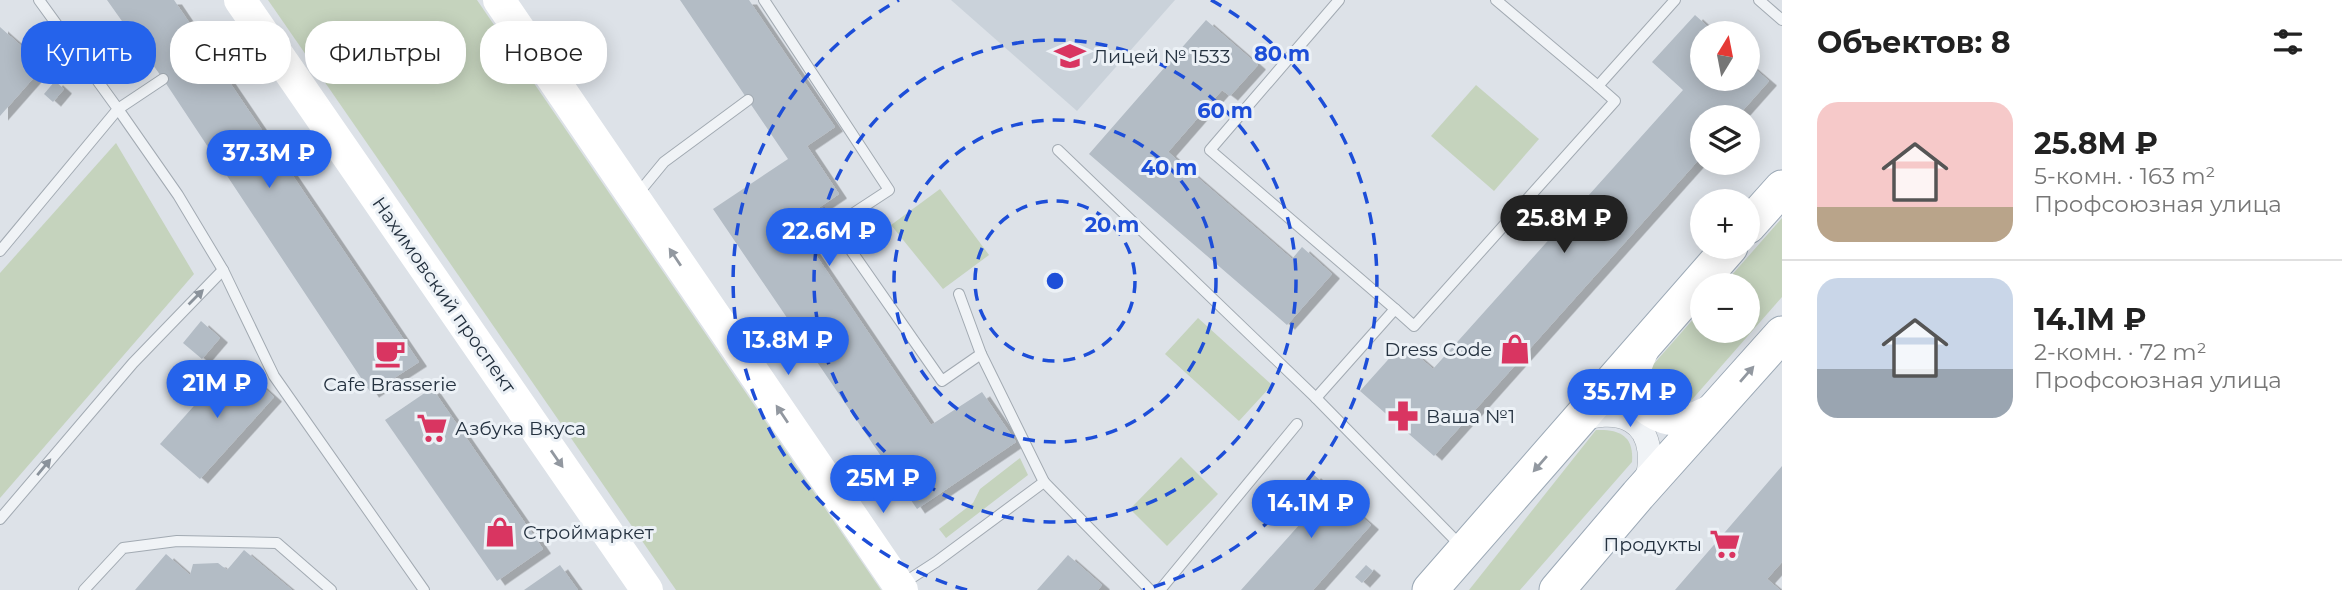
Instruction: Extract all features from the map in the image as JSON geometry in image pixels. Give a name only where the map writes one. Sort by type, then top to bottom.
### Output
[{"type":"main road","points":[[499,0],[900,588]]},
{"type":"main road","name":"Нахимовский проспект","points":[[248,12],[647,590]]},
{"type":"main road","points":[[1760,213],[1782,188]]},
{"type":"main road","points":[[1430,590],[1719,259]]},
{"type":"main road","points":[[1557,590],[1782,334]]},
{"type":"main road","points":[[1647,340],[1634,368],[1633,383],[1637,399],[1648,410],[1665,418],[1683,420],[1700,416],[1719,406]]},
{"type":"street","points":[[1578,421],[1593,415],[1612,416],[1632,421],[1643,431],[1650,464],[1648,477],[1638,495]]},
{"type":"lane","points":[[39,0],[178,195],[223,270],[274,376],[424,590]]},
{"type":"lane","points":[[764,0],[889,190],[834,226],[942,382],[981,354]]},
{"type":"lane","points":[[1339,0],[1210,150],[1414,326],[1615,101],[1496,0]]},
{"type":"lane","points":[[1598,86],[1675,0]]},
{"type":"lane","points":[[1759,0],[1782,20]]},
{"type":"lane","points":[[796,70],[807,63]]},
{"type":"lane","points":[[0,251],[4,238],[118,109],[163,79]]},
{"type":"lane","points":[[634,198],[664,162],[748,100]]},
{"type":"lane","points":[[1058,150],[1316,398],[1465,551]]},
{"type":"lane","points":[[0,519],[133,363],[223,270]]},
{"type":"lane","points":[[958,293],[981,354],[1044,482],[1150,590]]},
{"type":"lane","points":[[1316,398],[1395,309]]},
{"type":"lane","points":[[1160,590],[1297,424]]},
{"type":"lane","points":[[900,588],[1044,482]]},
{"type":"lane","points":[[84,590],[123,548],[177,541],[277,543],[331,590]]},
{"type":"shaded area","name":"Лицей № 1533","points":[[951,0],[1175,0],[1077,111]]},
{"type":"green space","points":[[268,0],[477,0],[491,21],[480,21],[480,84],[535,84],[881,590],[676,590],[326,84],[466,84],[466,21],[305,21],[305,54],[291,33],[291,21],[283,21]]},
{"type":"green space","points":[[1476,85],[1539,139],[1494,191],[1431,136]]},
{"type":"green space","points":[[116,143],[194,274],[0,498],[0,273]]},
{"type":"green space","points":[[940,189],[989,255],[943,289],[891,225]]},
{"type":"green space","points":[[1782,218],[1782,297],[1760,322],[1760,273],[1734,273],[1746,259],[1760,259],[1760,243]]},
{"type":"green space","points":[[1198,318],[1272,385],[1239,421],[1165,354]]},
{"type":"green space","points":[[1690,323],[1690,343],[1742,343],[1689,403],[1679,408],[1666,407],[1657,398],[1649,385],[1651,367]]},
{"type":"green space","points":[[1596,430],[1612,431],[1624,436],[1631,446],[1632,462],[1520,590],[1469,590]]},
{"type":"green space","points":[[1181,457],[1218,494],[1167,546],[1130,509]]},
{"type":"green space","points":[[1020,458],[1028,475],[946,538],[939,529],[973,503],[980,489]]},
{"type":"building","points":[[107,0],[174,0],[188,21],[170,21],[170,84],[231,84],[419,362],[371,393],[156,69],[156,21],[122,21]]},
{"type":"building","points":[[680,0],[749,0],[835,127],[807,146],[839,194],[795,224],[931,425],[982,392],[1016,442],[917,509],[713,209],[788,159]]},
{"type":"building","points":[[1695,15],[1702,21],[1690,21],[1690,91],[1760,91],[1760,73],[1769,81],[1748,105],[1690,105],[1690,170],[1434,456],[1360,391],[1403,343],[1433,369],[1683,90],[1652,62]]},
{"type":"building","points":[[1206,20],[1258,65],[1230,96],[1222,90],[1168,152],[1292,259],[1302,247],[1332,274],[1287,325],[1089,154]]},
{"type":"building","points":[[0,27],[21,46],[21,84],[28,84],[0,116]]},
{"type":"building","points":[[52,84],[58,84],[64,89],[53,102],[44,94]]},
{"type":"building","points":[[201,321],[220,338],[202,359],[183,343]]},
{"type":"building","points":[[234,361],[274,397],[200,479],[160,444]]},
{"type":"building","points":[[432,388],[543,549],[497,581],[385,420]]},
{"type":"building","points":[[1782,466],[1782,562],[1767,579],[1780,590],[1675,590]]},
{"type":"building","points":[[1313,474],[1371,525],[1313,590],[1241,590],[1300,524],[1282,508]]},
{"type":"building","points":[[244,550],[292,590],[135,590],[166,554],[190,575],[193,564],[218,563],[227,570]]},
{"type":"building","points":[[1068,555],[1102,585],[1098,590],[1037,590]]},
{"type":"building","points":[[560,565],[578,590],[524,590]]},
{"type":"building","points":[[1366,565],[1373,571],[1362,583],[1355,577]]},
{"type":"place","name":"Лицей № 1533","points":[[1070,56]]},
{"type":"place","name":"Dress Code","points":[[1515,349]]},
{"type":"place","name":"Cafe Brasserie","points":[[390,353]]},
{"type":"place","name":"Ваша №1","points":[[1403,416]]},
{"type":"place","name":"Азбука Вкуса","points":[[432,428]]},
{"type":"place","name":"Строймаркет","points":[[500,532]]},
{"type":"place","name":"Продукты","points":[[1725,544]]}]
